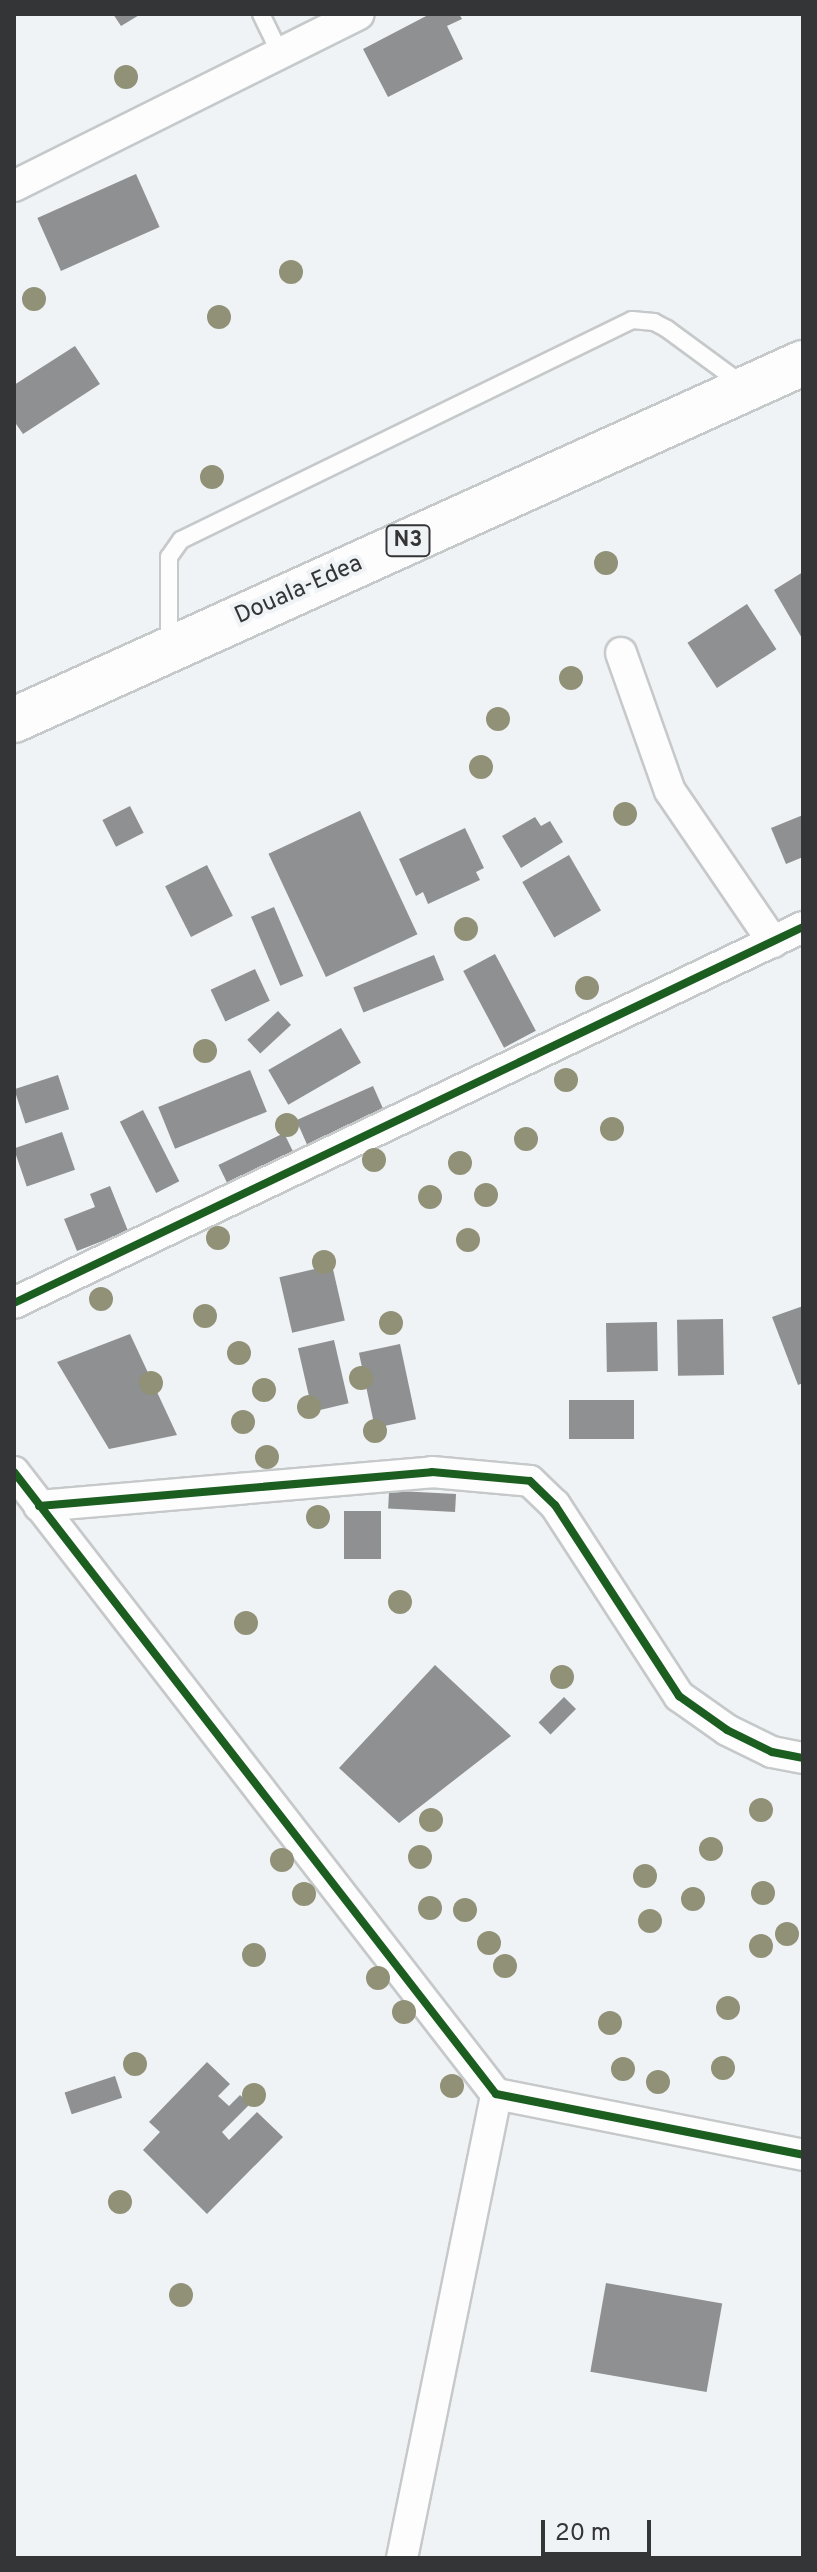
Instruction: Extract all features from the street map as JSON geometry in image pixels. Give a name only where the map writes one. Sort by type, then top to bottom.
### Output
[{"type":"highway","name":"Douala-Edea","points":[[14,720],[803,363]]},
{"type":"street","points":[[14,186],[359,14]]},
{"type":"street","points":[[621,653],[670,791],[773,942]]},
{"type":"street","points":[[14,1303],[803,927]]},
{"type":"street","points":[[14,1472],[496,2094],[803,2155]]},
{"type":"street","points":[[39,1506],[432,1472],[530,1481],[555,1505],[679,1696],[727,1730],[772,1752],[803,1758]]},
{"type":"street","points":[[402,2558],[496,2094]]},
{"type":"lane","points":[[261,14],[280,53]]},
{"type":"lane","points":[[169,650],[169,557],[181,540],[632,320],[654,322],[667,329],[747,388]]},
{"type":"building","points":[[113,14],[141,14],[121,26]]},
{"type":"building","points":[[430,14],[459,14],[462,19],[447,26],[463,59],[388,97],[363,49]]},
{"type":"building","points":[[136,174],[160,227],[61,271],[37,218]]},
{"type":"building","points":[[75,346],[100,384],[23,434],[14,421],[14,385]]},
{"type":"building","points":[[803,572],[803,640],[774,590]]},
{"type":"building","points":[[747,604],[776,649],[717,688],[687,643]]},
{"type":"building","points":[[130,806],[144,833],[116,847],[102,820]]},
{"type":"building","points":[[360,811],[417,934],[326,977],[268,854]]},
{"type":"building","points":[[803,815],[803,857],[786,864],[771,828]]},
{"type":"building","points":[[535,817],[541,826],[550,821],[563,842],[521,868],[502,836]]},
{"type":"building","points":[[465,828],[484,868],[476,872],[480,880],[428,904],[423,892],[416,896],[399,859]]},
{"type":"building","points":[[569,855],[601,910],[554,937],[522,882]]},
{"type":"building","points":[[207,865],[233,916],[191,937],[165,886]]},
{"type":"building","points":[[274,907],[303,976],[280,986],[251,917]]},
{"type":"building","points":[[495,954],[536,1031],[504,1048],[463,971]]},
{"type":"building","points":[[434,955],[444,980],[363,1013],[353,988]]},
{"type":"building","points":[[255,969],[270,1001],[225,1021],[211,990]]},
{"type":"building","points":[[278,1011],[291,1025],[260,1054],[247,1040]]},
{"type":"building","points":[[341,1028],[361,1063],[288,1105],[268,1070]]},
{"type":"building","points":[[250,1070],[267,1112],[175,1149],[158,1107]]},
{"type":"building","points":[[58,1075],[69,1109],[25,1123],[14,1089]]},
{"type":"building","points":[[373,1086],[386,1115],[309,1149],[296,1120]]},
{"type":"building","points":[[143,1110],[179,1181],[156,1193],[120,1122]]},
{"type":"building","points":[[62,1132],[75,1170],[27,1186],[14,1149]]},
{"type":"building","points":[[284,1133],[298,1162],[232,1194],[218,1165]]},
{"type":"building","points":[[110,1186],[128,1231],[77,1251],[64,1219],[95,1207],[90,1194]]},
{"type":"building","points":[[332,1265],[345,1321],[292,1333],[279,1277]]},
{"type":"building","points":[[803,1306],[803,1383],[798,1385],[772,1317]]},
{"type":"building","points":[[723,1319],[724,1375],[678,1376],[677,1320]]},
{"type":"building","points":[[657,1322],[658,1371],[607,1372],[606,1323]]},
{"type":"building","points":[[130,1334],[177,1435],[109,1449],[57,1362]]},
{"type":"building","points":[[334,1340],[349,1403],[313,1412],[298,1348]]},
{"type":"building","points":[[400,1344],[416,1419],[375,1428],[359,1353]]},
{"type":"building","points":[[569,1400],[634,1400],[634,1439],[569,1439]]},
{"type":"building","points":[[389,1490],[456,1494],[455,1512],[388,1508]]},
{"type":"building","points":[[344,1511],[381,1511],[381,1559],[344,1559]]},
{"type":"building","points":[[435,1665],[511,1736],[399,1823],[339,1768]]},
{"type":"building","points":[[564,1697],[576,1709],[551,1734],[539,1722]]},
{"type":"building","points":[[207,2062],[230,2084],[218,2096],[229,2106],[240,2095],[250,2104],[222,2132],[229,2140],[257,2112],[283,2137],[207,2214],[143,2150],[160,2132],[149,2122]]},
{"type":"building","points":[[115,2076],[122,2098],[72,2114],[65,2092]]},
{"type":"building","points":[[606,2283],[722,2303],[707,2392],[590,2372]]},
{"type":"cycle path","points":[[14,1303],[803,927]]},
{"type":"cycle path","points":[[14,1472],[496,2094],[803,2155]]},
{"type":"cycle path","points":[[39,1506],[432,1472],[530,1481],[555,1505],[679,1696],[727,1730],[772,1752],[803,1758]]}]
